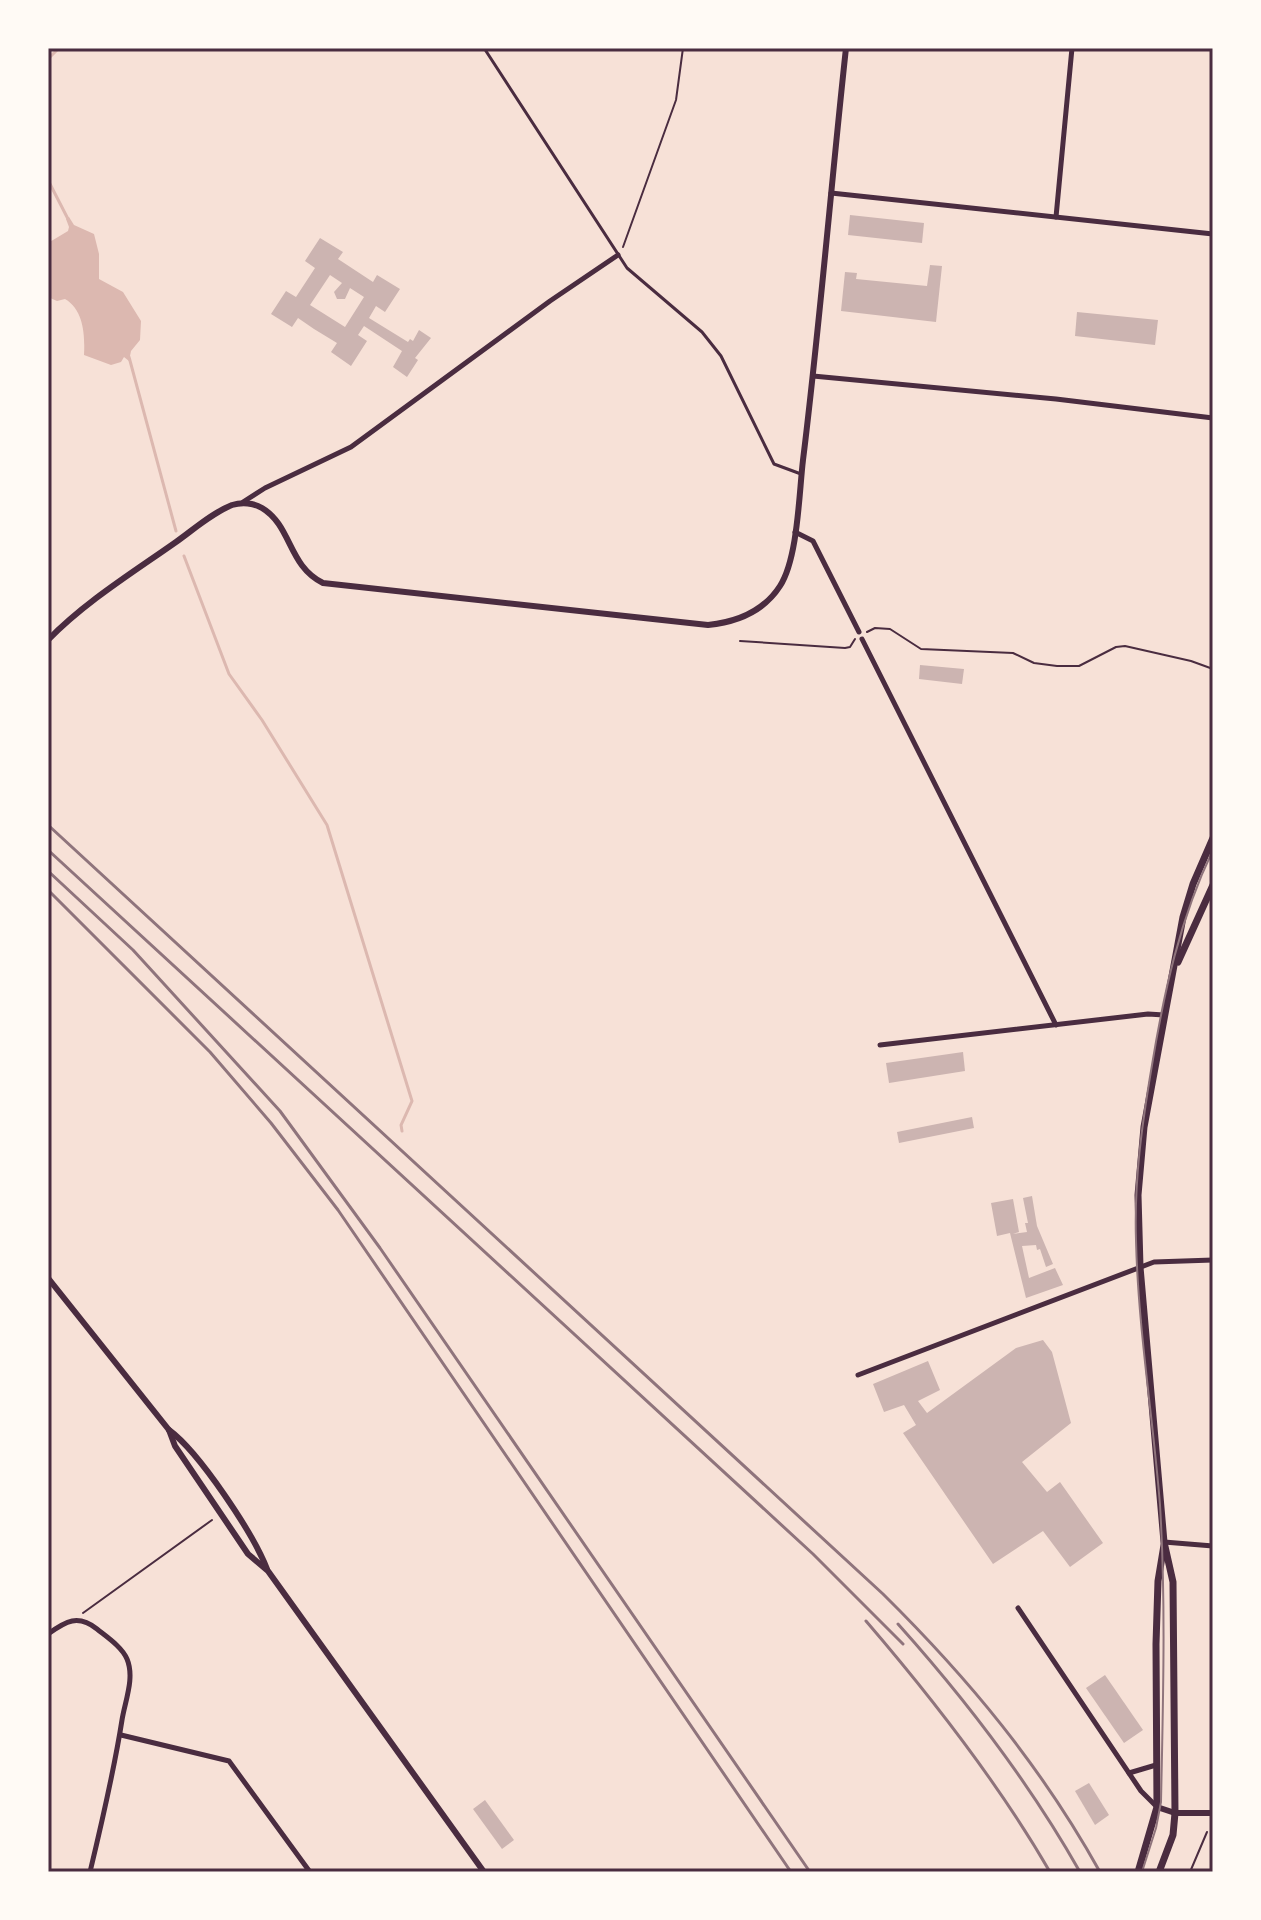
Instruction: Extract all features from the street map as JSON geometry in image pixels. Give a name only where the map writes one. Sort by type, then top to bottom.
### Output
[{"type":"main road","points":[[1159,1872],[1173,1835],[1175,1813],[1173,1582],[1164,1542],[1138,1267],[1138,1195],[1140,1163],[1183,917],[1213,838]]},
{"type":"main road","points":[[1172,975],[1213,885]]},
{"type":"main road","points":[[1138,1872],[1157,1807],[1158,1581],[1164,1542]]},
{"type":"street","points":[[242,503],[262,507],[281,529],[297,562],[312,578],[323,583],[708,625],[745,616],[772,596],[786,572],[795,532],[846,48]]},
{"type":"street","points":[[1056,217],[1072,48]]},
{"type":"street","points":[[831,193],[1213,234]]},
{"type":"street","points":[[48,640],[85,606],[211,518],[351,447],[618,255]]},
{"type":"street","points":[[813,376],[1056,399],[1213,418]]},
{"type":"street","points":[[795,532],[813,541],[859,632]]},
{"type":"street","points":[[862,639],[1056,1025]]},
{"type":"street","points":[[880,1045],[1148,1014],[1164,1015]]},
{"type":"street","points":[[858,1375],[1138,1267],[1154,1262],[1213,1260]]},
{"type":"street","points":[[48,1278],[169,1430],[183,1440],[258,1546],[268,1571],[484,1872]]},
{"type":"street","points":[[169,1430],[175,1446],[248,1554],[268,1571]]},
{"type":"street","points":[[1164,1542],[1213,1546]]},
{"type":"street","points":[[1018,1608],[1147,1800],[1175,1813],[1213,1813]]},
{"type":"street","points":[[48,1634],[76,1618],[93,1626],[119,1647],[127,1658],[130,1674],[121,1735],[90,1872]]},
{"type":"street","points":[[121,1735],[229,1761],[310,1872]]},
{"type":"street","points":[[1129,1773],[1156,1765]]},
{"type":"lane","points":[[484,48],[627,268],[702,332],[721,356],[774,464],[801,474]]},
{"type":"path","points":[[618,255],[626,241],[676,100],[683,48]]},
{"type":"path","points":[[740,641],[850,647],[854,640],[875,628],[890,629],[921,649],[1013,653],[1034,663],[1057,666],[1079,666],[1116,647],[1125,646],[1213,669]]},
{"type":"path","points":[[76,1618],[212,1520]]},
{"type":"path","points":[[1190,1872],[1207,1832]]},
{"type":"shaded area","points":[[69,217],[74,225],[94,234],[99,254],[99,279],[123,292],[141,321],[140,340],[131,351],[129,361],[124,357],[121,362],[111,365],[84,355],[83,332],[76,310],[65,299],[57,301],[48,297],[48,243],[68,231],[66,219]]},
{"type":"building","points":[[850,215],[924,223],[922,243],[848,235]]},
{"type":"building","points":[[320,238],[343,252],[338,259],[373,282],[377,275],[400,289],[385,312],[376,306],[369,318],[408,342],[410,339],[413,341],[419,330],[431,338],[415,358],[418,360],[407,377],[393,367],[402,351],[364,326],[358,335],[367,341],[351,366],[331,352],[337,343],[298,318],[292,327],[271,314],[286,291],[296,297],[315,268],[305,261]],"holes":[[[330,275],[342,283],[334,292],[337,299],[345,299],[350,288],[364,297],[345,327],[310,305]]]},
{"type":"building","points":[[930,265],[942,266],[936,322],[841,311],[845,272],[857,273],[856,279],[927,286]]},
{"type":"building","points":[[1077,312],[1158,320],[1155,345],[1075,336]]},
{"type":"building","points":[[920,665],[964,669],[962,684],[919,679]]},
{"type":"building","points":[[963,1052],[965,1071],[889,1083],[886,1063]]},
{"type":"building","points":[[972,1117],[974,1128],[899,1143],[897,1132]]},
{"type":"building","points":[[1032,1196],[1037,1226],[1053,1264],[1046,1267],[1036,1245],[1022,1246],[1029,1278],[1055,1268],[1063,1285],[1026,1298],[1010,1233],[997,1236],[991,1203],[1013,1199],[1019,1232],[1013,1234],[1027,1232],[1023,1198]]},
{"type":"building","points":[[1043,1340],[1052,1352],[1071,1423],[1022,1462],[1047,1492],[1060,1482],[1103,1543],[1070,1567],[1043,1531],[993,1564],[903,1433],[916,1425],[904,1405],[884,1412],[873,1384],[928,1361],[940,1390],[918,1401],[927,1413],[1016,1348]]},
{"type":"building","points":[[1105,1675],[1143,1730],[1124,1743],[1086,1688]]},
{"type":"building","points":[[1089,1783],[1109,1815],[1095,1825],[1075,1791]]},
{"type":"building","points":[[485,1800],[514,1840],[502,1849],[473,1809]]},
{"type":"waterway","points":[[48,59],[59,48]]},
{"type":"waterway","points":[[48,180],[68,219]]},
{"type":"waterway","points":[[129,357],[176,531]]},
{"type":"waterway","points":[[184,556],[229,674],[262,720],[327,825],[412,1101],[401,1125],[402,1131]]},
{"type":"tram line","points":[[1142,1872],[1161,1802],[1163,1616],[1160,1505],[1137,1273],[1138,1174],[1148,1087],[1168,983],[1191,902],[1213,850]]},
{"type":"railway","points":[[48,825],[883,1594],[945,1658],[1002,1725],[1053,1796],[1100,1872]]},
{"type":"railway","points":[[48,850],[813,1554],[903,1644]]},
{"type":"railway","points":[[48,871],[133,950],[280,1111],[380,1248],[810,1872]]},
{"type":"railway","points":[[48,890],[210,1052],[271,1123],[338,1210],[791,1872]]},
{"type":"railway","points":[[866,1621],[964,1742],[1050,1872]]},
{"type":"railway","points":[[898,1624],[996,1743],[1040,1806],[1080,1872]]}]
